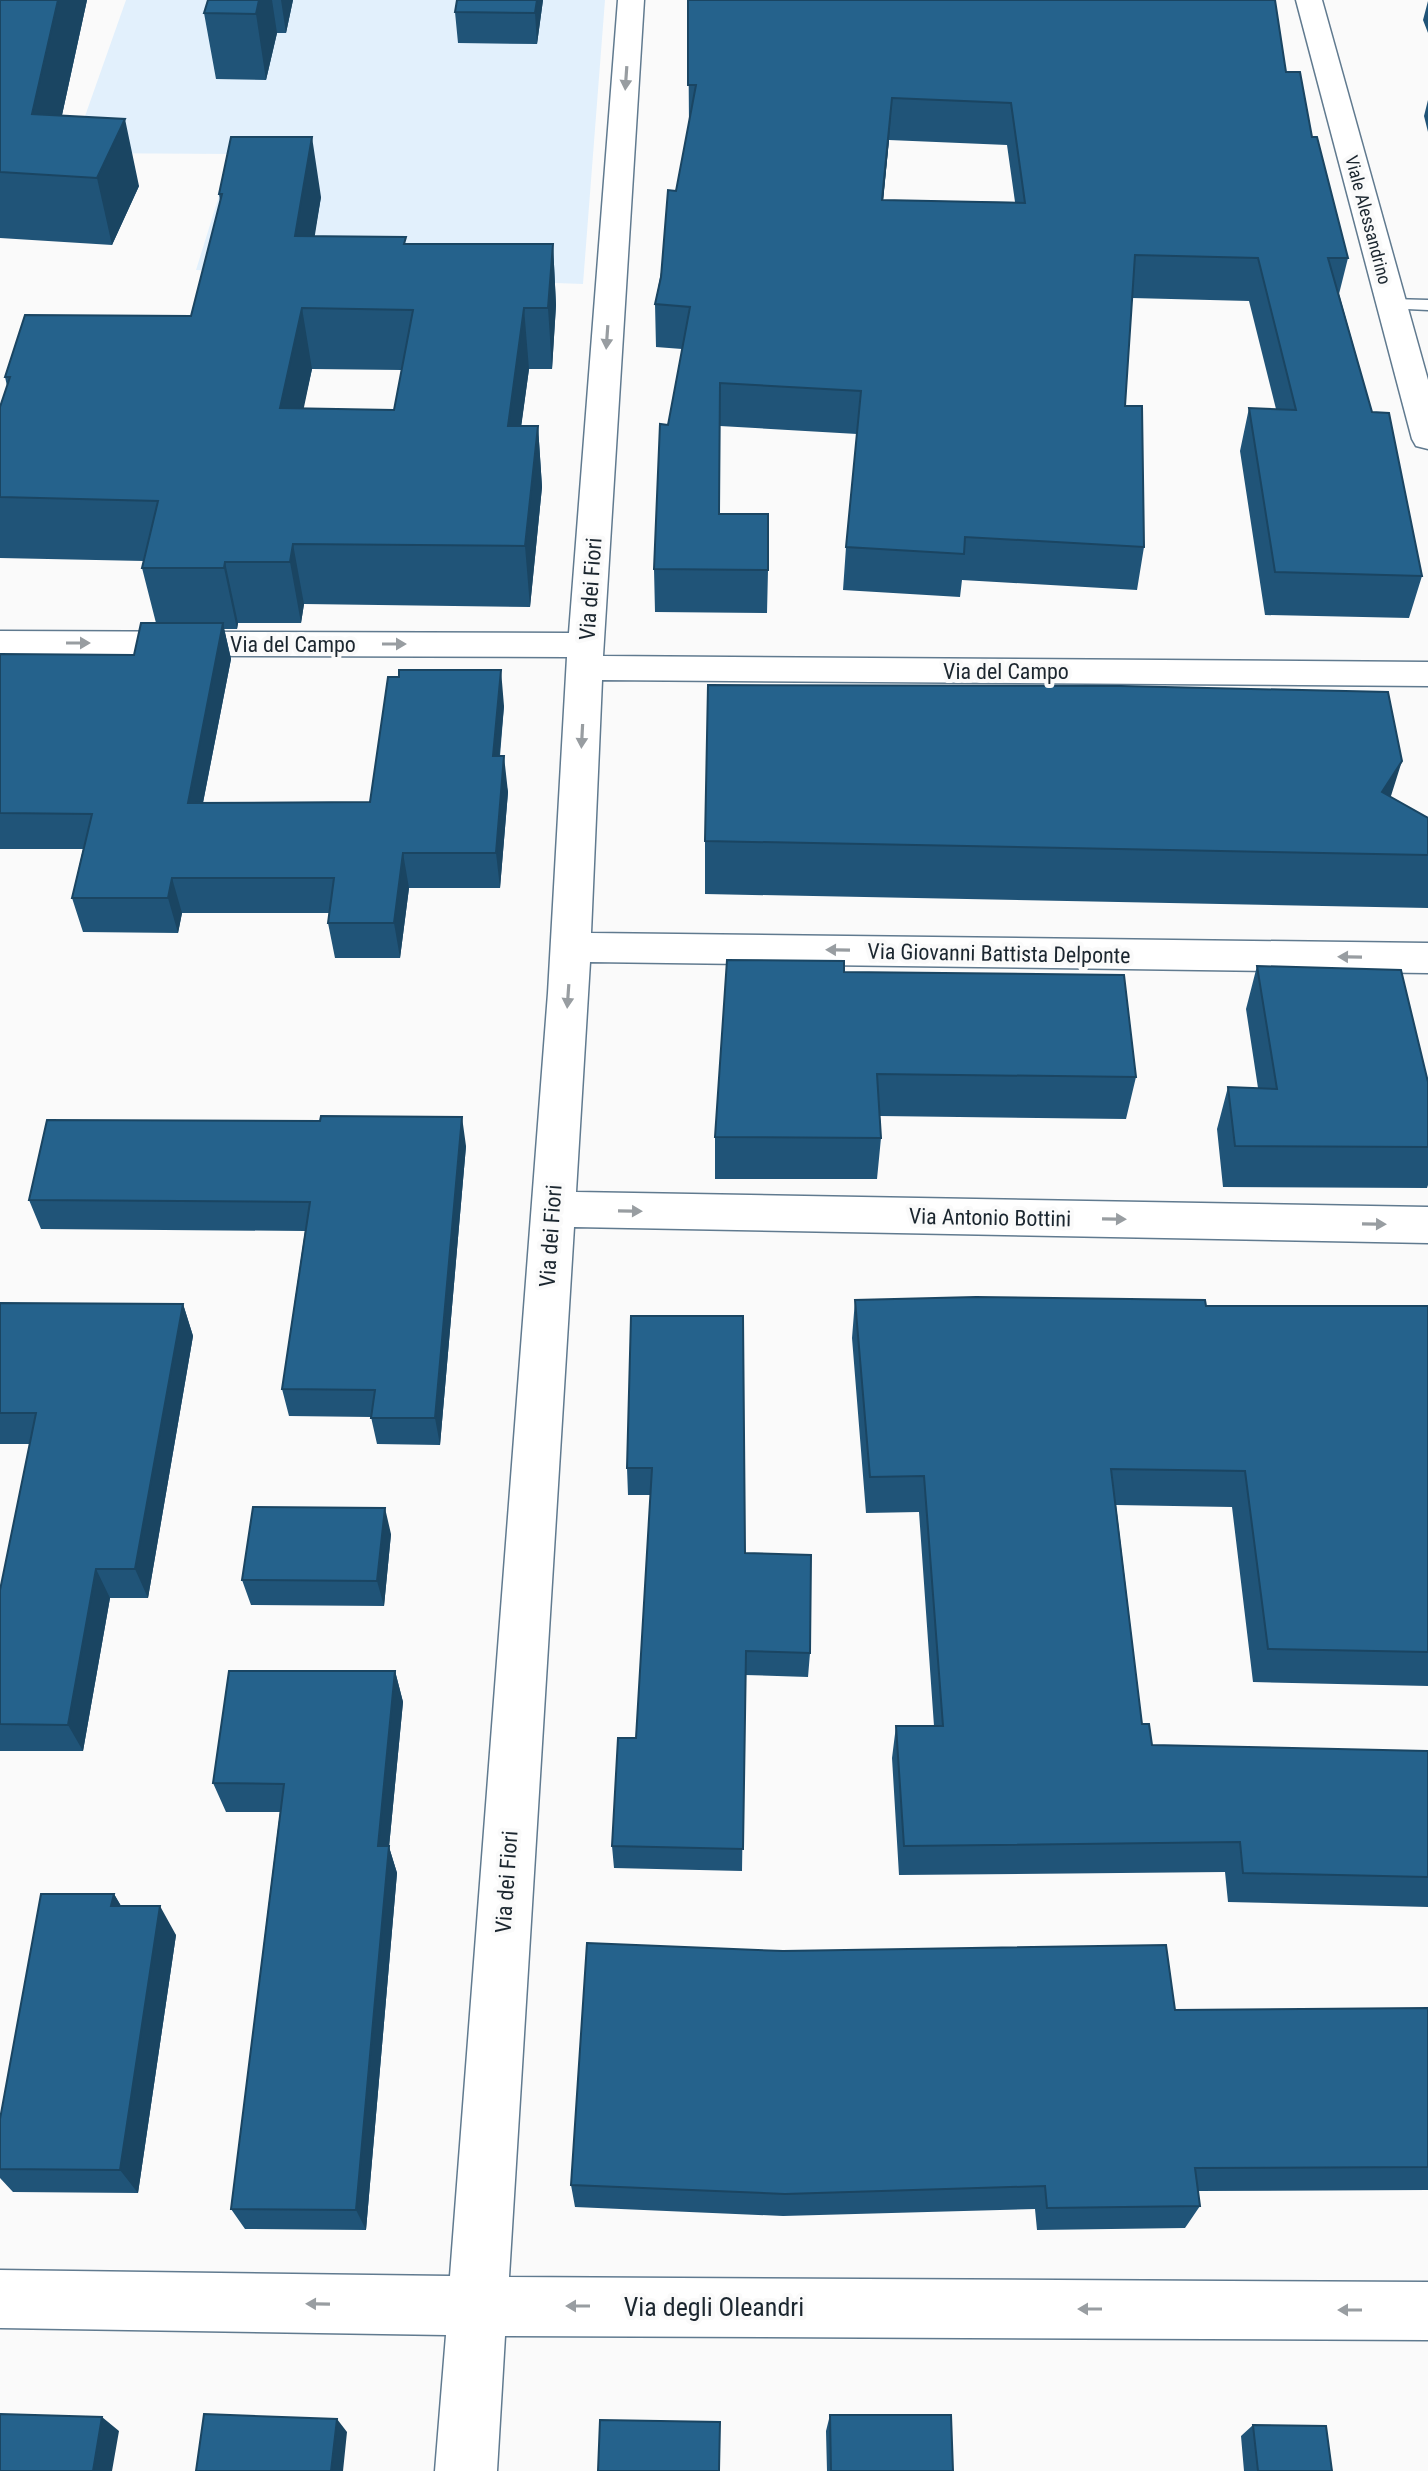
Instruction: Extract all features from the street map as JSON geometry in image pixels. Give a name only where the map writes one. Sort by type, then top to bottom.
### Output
[{"type":"street","name":"Via dei Fiori","points":[[466,2471],[571,947],[585,656],[631,0]]},
{"type":"street","name":"Viale Alessandrino","points":[[1309,0],[1428,439]]},
{"type":"street","name":"Via del Campo","points":[[0,643],[1428,674]]},
{"type":"street","name":"Via Giovanni Battista Delponte","points":[[571,947],[1428,958]]},
{"type":"street","name":"Via Antonio Bottini","points":[[552,1209],[1428,1225]]},
{"type":"street","name":"Via degli Oleandri","points":[[0,2299],[477,2306],[1428,2311]]},
{"type":"lane","points":[[1391,304],[1428,305]]},
{"type":"shaded area","points":[[126,0],[605,0],[583,284],[196,270],[232,154],[72,153]]},
{"type":"building","points":[[0,0],[58,0],[32,114],[125,119],[97,178],[0,172]]},
{"type":"building","points":[[208,0],[259,0],[256,14],[204,13]]},
{"type":"building","points":[[457,0],[537,0],[535,13],[455,12]]},
{"type":"building","points":[[688,0],[1275,0],[1286,72],[1300,72],[1312,137],[1317,137],[1348,258],[1328,258],[1372,412],[1389,413],[1422,576],[1275,572],[1249,408],[1296,410],[1258,258],[1135,255],[1125,406],[1142,406],[1144,547],[965,537],[964,554],[846,547],[861,391],[720,383],[719,514],[768,514],[768,570],[654,569],[660,424],[668,425],[690,307],[655,304],[661,277],[668,190],[676,191],[696,85],[688,85]],"holes":[[[892,98],[1011,103],[1025,203],[882,200]]]},
{"type":"building","points":[[231,137],[312,137],[295,236],[406,237],[404,244],[553,244],[548,308],[524,308],[508,426],[538,426],[525,546],[293,544],[290,562],[225,562],[224,568],[142,568],[158,501],[0,497],[0,407],[10,377],[5,377],[25,315],[191,316],[222,194],[219,194]],"holes":[[[302,308],[413,310],[394,410],[280,408]]]},
{"type":"building","points":[[141,623],[223,623],[188,803],[370,802],[388,677],[399,677],[399,670],[501,670],[493,756],[504,756],[496,853],[403,853],[394,923],[328,923],[334,878],[172,878],[168,898],[72,898],[92,814],[0,813],[0,654],[134,655]]},
{"type":"building","points":[[708,685],[1121,686],[1388,692],[1402,761],[1382,792],[1428,818],[1428,855],[705,841]]},
{"type":"building","points":[[727,960],[844,961],[844,972],[1124,975],[1136,1077],[877,1074],[881,1138],[715,1137]]},
{"type":"building","points":[[1257,966],[1401,970],[1428,1082],[1428,1147],[1235,1146],[1228,1087],[1277,1089]]},
{"type":"building","points":[[321,1116],[462,1117],[435,1418],[371,1418],[375,1390],[282,1389],[310,1202],[29,1200],[47,1120],[320,1121]]},
{"type":"building","points":[[976,1297],[1205,1300],[1206,1306],[1428,1306],[1428,1652],[1268,1649],[1245,1471],[1111,1469],[1142,1724],[1149,1724],[1152,1745],[1428,1751],[1428,1877],[1243,1873],[1240,1842],[904,1846],[896,1726],[943,1726],[924,1476],[870,1477],[855,1300]]},
{"type":"building","points":[[0,1303],[183,1304],[135,1569],[96,1569],[68,1725],[0,1724],[0,1590],[36,1413],[0,1413]]},
{"type":"building","points":[[631,1316],[743,1316],[745,1553],[811,1555],[810,1653],[746,1651],[743,1849],[612,1846],[618,1738],[636,1738],[652,1468],[627,1468]]},
{"type":"building","points":[[253,1507],[385,1508],[377,1581],[242,1580]]},
{"type":"building","points":[[229,1671],[395,1671],[378,1846],[389,1846],[356,2210],[231,2209],[284,1784],[213,1783]]},
{"type":"building","points":[[41,1894],[114,1894],[111,1906],[160,1906],[120,2170],[0,2169],[0,2119]]},
{"type":"building","points":[[587,1943],[783,1951],[1166,1945],[1175,2010],[1428,2008],[1428,2167],[1195,2168],[1200,2206],[1047,2208],[1045,2186],[785,2194],[571,2185]]},
{"type":"building","points":[[0,2414],[102,2417],[93,2471],[0,2471]]},
{"type":"building","points":[[204,2414],[337,2419],[331,2471],[196,2471]]},
{"type":"building","points":[[830,2415],[951,2415],[953,2471],[831,2471]]},
{"type":"building","points":[[600,2420],[720,2422],[719,2471],[598,2471]]},
{"type":"building","points":[[1253,2425],[1326,2426],[1332,2471],[1258,2471]]}]
